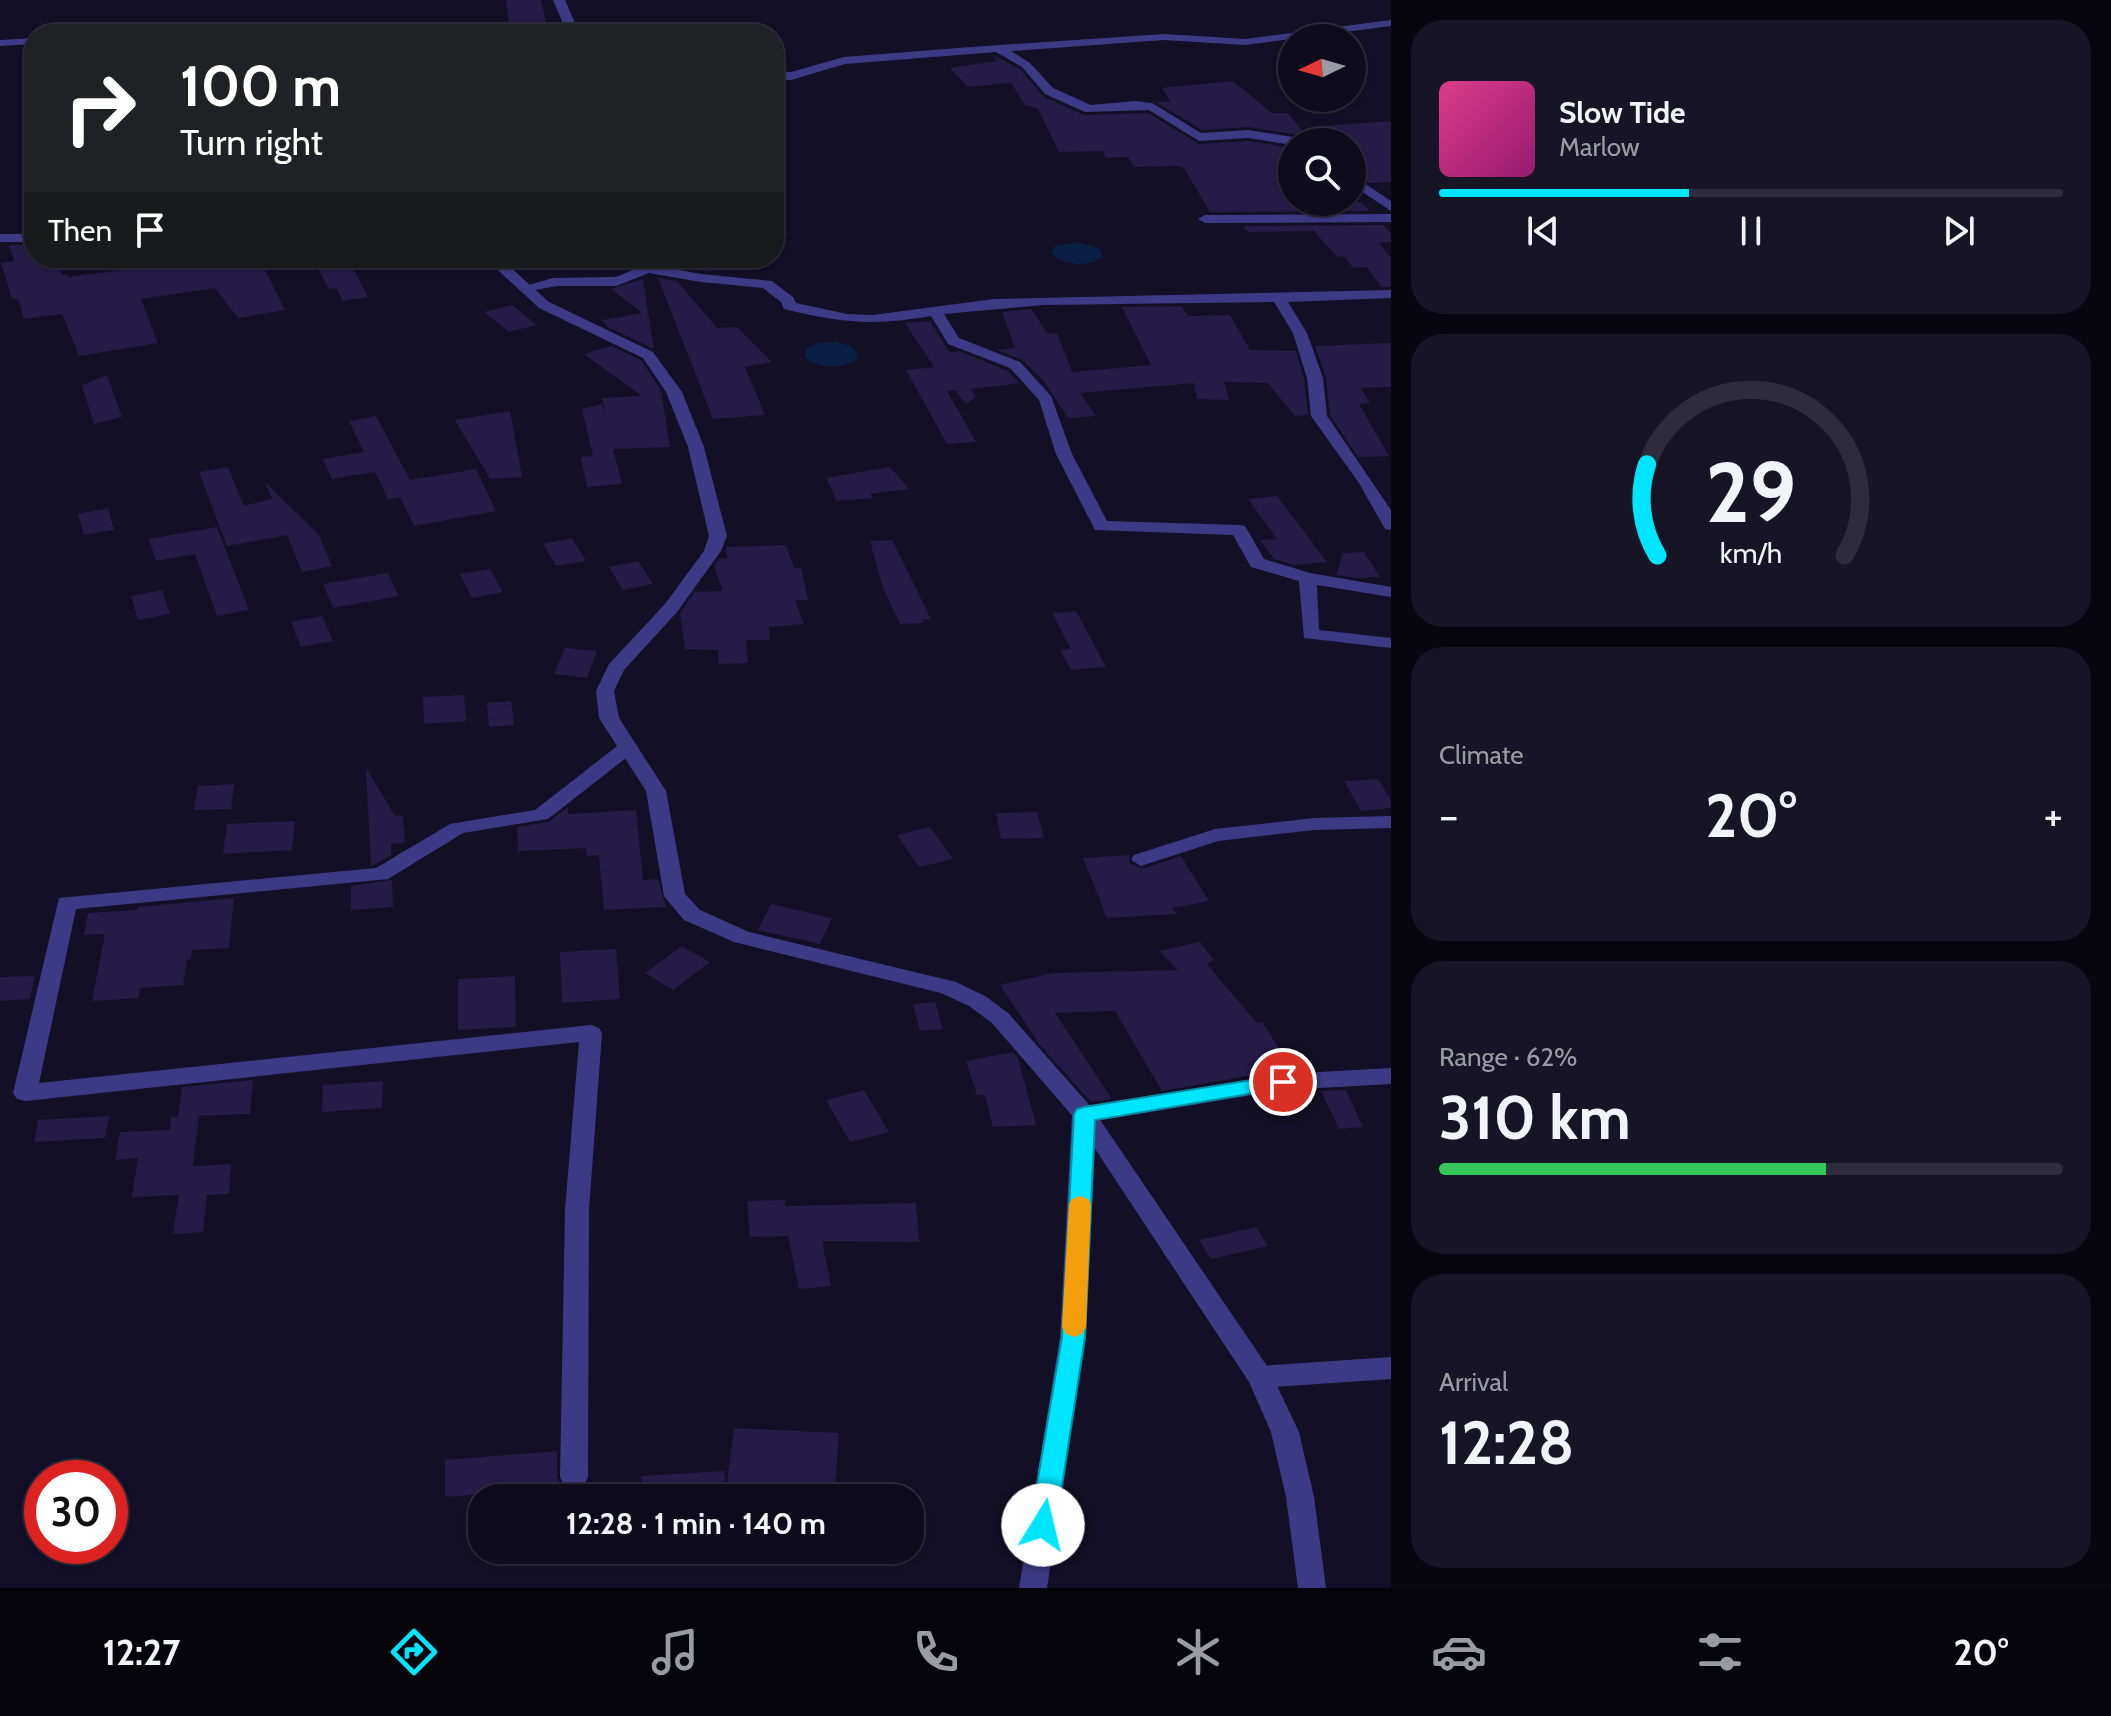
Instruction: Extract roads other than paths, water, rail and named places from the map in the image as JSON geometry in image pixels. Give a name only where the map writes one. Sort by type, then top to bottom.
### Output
[{"type":"street","points":[[559,0],[568,24]]},
{"type":"street","points":[[784,76],[844,61],[1164,37],[1245,42],[1391,23]]},
{"type":"street","points":[[0,43],[24,42]]},
{"type":"street","points":[[998,48],[1026,65],[1049,91],[1089,109],[1135,105],[1152,107],[1199,137],[1248,134],[1278,139]]},
{"type":"street","points":[[1366,189],[1391,207]]},
{"type":"street","points":[[1205,219],[1391,218]]},
{"type":"street","points":[[0,238],[24,238]]},
{"type":"street","points":[[503,268],[558,313],[648,355],[662,371],[696,447],[717,522],[718,536],[695,578],[616,668],[605,691],[609,718],[656,791],[675,896],[692,915],[742,937],[948,987],[977,1001],[1023,1041],[1084,1114],[1260,1377],[1285,1432],[1300,1497],[1312,1588]]},
{"type":"street","points":[[525,288],[559,282],[613,283],[632,279],[647,268],[767,284],[788,300],[789,306],[854,319],[991,304],[1391,294]]},
{"type":"street","points":[[1279,299],[1300,333],[1315,378],[1319,416],[1367,483],[1391,525]]},
{"type":"street","points":[[936,312],[953,341],[1015,365],[1046,399],[1064,454],[1101,526],[1239,530],[1257,563],[1308,578],[1391,592]]},
{"type":"street","points":[[1308,578],[1310,634],[1391,643]]},
{"type":"street","points":[[574,1477],[577,1210],[591,1033],[25,1093],[67,903],[381,874],[457,828],[541,815],[628,747]]},
{"type":"street","points":[[1141,860],[1215,835],[1314,824],[1391,822]]},
{"type":"street","points":[[1084,1114],[1283,1082],[1391,1076]]},
{"type":"street","points":[[1033,1588],[1073,1337],[1084,1114]]},
{"type":"street","points":[[1260,1377],[1391,1368]]},
{"type":"water","points":[[1078,242],[1100,249],[1103,256],[1076,264],[1062,261],[1051,253],[1055,246]]},
{"type":"water","points":[[837,342],[852,347],[858,355],[857,359],[831,367],[806,358],[806,349],[819,343]]}]
